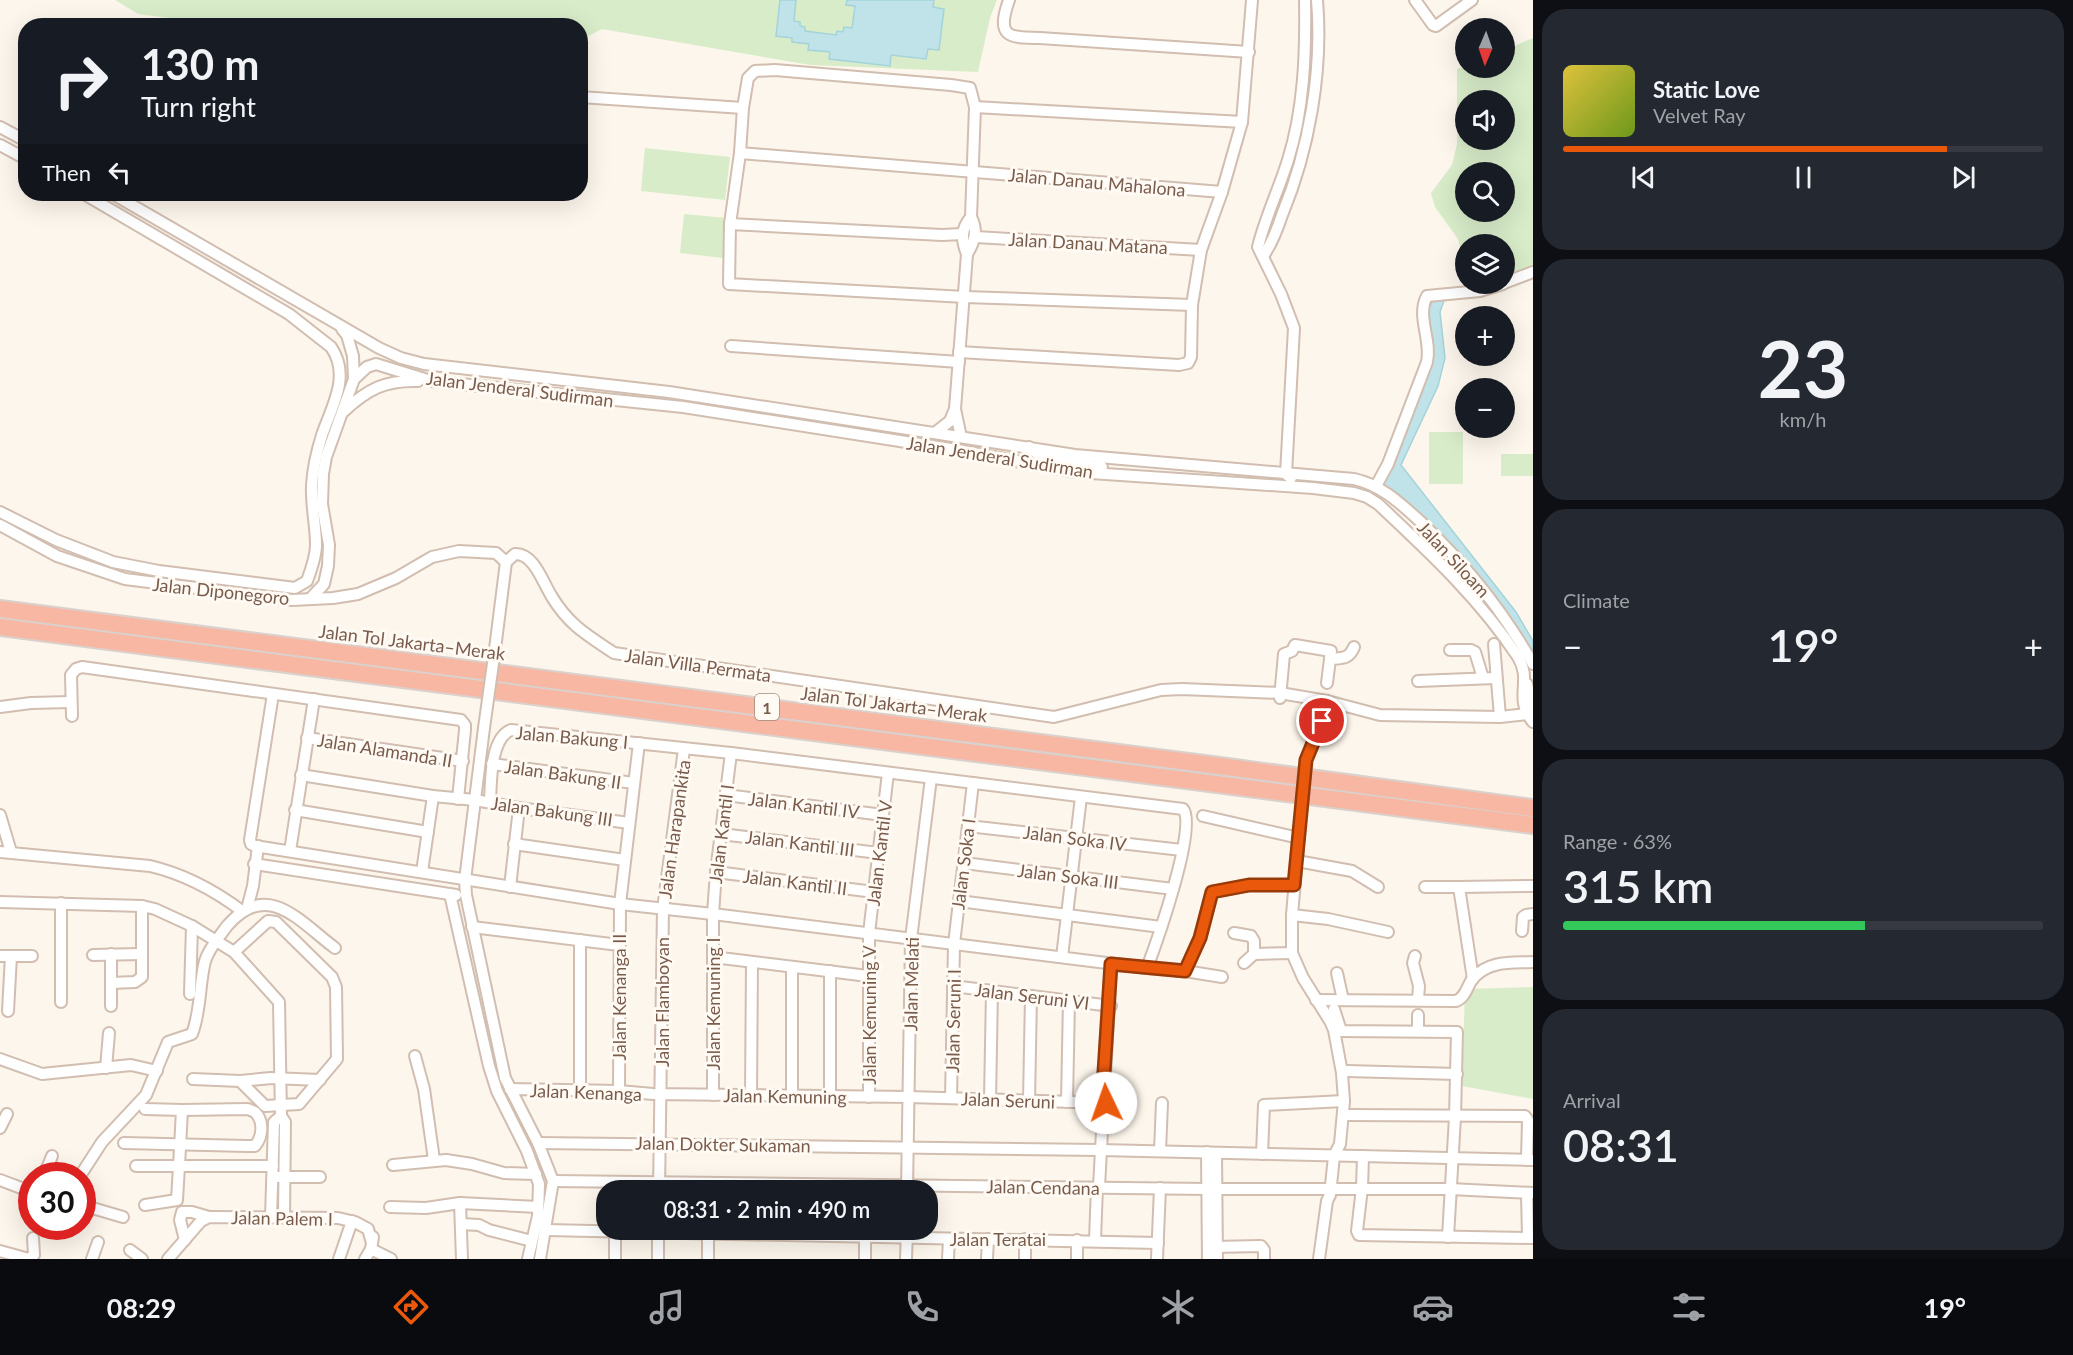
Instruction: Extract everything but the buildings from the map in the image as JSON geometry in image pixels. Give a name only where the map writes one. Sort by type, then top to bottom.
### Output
[{"type":"highway","name":"Jalan Tol Jakarta–Merak","points":[[0,609],[1533,808]]},
{"type":"highway","name":"Jalan Tol Jakarta–Merak","points":[[0,627],[1533,825]]},
{"type":"street","points":[[1010,0],[1005,12],[1004,25],[1009,34],[1016,38],[1249,52]]},
{"type":"street","points":[[731,345],[959,357],[1184,365],[1188,363],[1191,357],[1192,305],[1201,250],[1222,192],[1242,122],[1252,0]]},
{"type":"street","points":[[1305,0],[1306,26],[1299,117],[1289,159],[1258,248],[1281,294],[1294,328],[1286,474],[1313,488]]},
{"type":"street","points":[[1263,256],[1271,244],[1294,186],[1309,131],[1316,78],[1317,0]]},
{"type":"street","points":[[1415,0],[1436,26],[1472,0]]},
{"type":"street","points":[[967,254],[976,237],[975,224],[971,217],[975,107],[972,90],[967,87],[848,75],[764,70],[755,71],[748,78],[742,108],[740,153],[730,224],[729,284],[965,297],[1192,305]]},
{"type":"street","points":[[588,98],[742,108]]},
{"type":"street","points":[[975,107],[1242,122]]},
{"type":"street","points":[[0,127],[18,137]]},
{"type":"street","points":[[0,145],[18,155]]},
{"type":"street","name":"Jalan Danau Mahalona","points":[[740,153],[1222,192]]},
{"type":"street","points":[[96,201],[174,248],[222,258]]},
{"type":"street","name":"Jalan Jenderal Sudirman","points":[[125,201],[379,348],[401,358],[424,364],[669,392],[1075,454],[1286,474],[1354,478]]},
{"type":"street","points":[[961,437],[955,409],[967,254],[962,234],[971,217]]},
{"type":"street","points":[[730,224],[962,234]]},
{"type":"street","name":"Jalan Danau Matana","points":[[976,237],[1201,250]]},
{"type":"street","name":"Jalan Diponegoro","points":[[0,512],[56,540],[112,562],[159,571],[295,588],[308,581],[316,547],[312,505],[315,461],[335,400],[340,372],[335,353],[332,347],[289,314],[223,274],[174,248]]},
{"type":"street","points":[[1515,279],[1533,272]]},
{"type":"street","points":[[1376,486],[1388,464],[1427,362],[1423,309],[1427,296],[1457,294]]},
{"type":"street","name":"Jalan Diponegoro","points":[[1,525],[57,556],[125,579],[276,599],[310,599],[324,584],[328,566],[329,545],[322,504],[326,457],[354,379],[353,356],[347,335],[340,326]]},
{"type":"street","points":[[354,379],[372,364],[372,355],[379,348]]},
{"type":"street","name":"Jalan Jenderal Sudirman","points":[[372,364],[431,381],[683,407],[957,450],[1076,472],[1313,488],[1354,493],[1378,504],[1441,563],[1477,603],[1519,659],[1529,690],[1531,715]]},
{"type":"street","points":[[342,414],[359,398],[380,385],[400,381],[431,381]]},
{"type":"street","points":[[936,432],[950,421],[955,409]]},
{"type":"street","points":[[1029,447],[1038,455],[1048,459],[1072,464],[1101,466],[1106,469],[1107,474]]},
{"type":"street","name":"Jalan Siloam","points":[[1354,478],[1376,486],[1402,505],[1447,546],[1480,584],[1533,664]]},
{"type":"street","points":[[310,599],[358,594],[396,578],[432,557],[459,551],[515,554]]},
{"type":"street","points":[[496,553],[506,562]]},
{"type":"street","name":"Jalan Villa Permata","points":[[515,554],[519,553],[529,558],[571,624],[614,653],[1054,717],[1161,690],[1182,689],[1215,689],[1280,696],[1380,715],[1500,717],[1531,715]]},
{"type":"street","points":[[515,554],[506,562],[465,880],[472,927],[502,1068],[510,1089],[538,1143],[553,1181],[540,1259]]},
{"type":"street","points":[[1494,644],[1500,717]]},
{"type":"street","points":[[1280,696],[1284,654],[1292,651],[1294,645],[1331,651],[1327,683]]},
{"type":"street","points":[[1330,659],[1347,658],[1354,647]]},
{"type":"street","points":[[1450,650],[1475,652],[1483,678]]},
{"type":"street","points":[[72,716],[71,675],[76,669],[82,667],[461,720],[465,725],[458,798]]},
{"type":"street","points":[[1418,681],[1495,678]]},
{"type":"street","points":[[273,694],[251,844],[620,904],[1222,977]]},
{"type":"street","points":[[290,851],[314,699]]},
{"type":"street","points":[[0,707],[31,703],[72,702]]},
{"type":"street","points":[[1321,1259],[1333,1200],[1331,1191],[1334,1156],[1341,1144],[1344,1101],[1342,1073],[1334,1030],[1303,978],[1292,954],[1292,915],[1306,760],[1327,704]]},
{"type":"street","name":"Jalan Villa Permata","points":[[1327,704],[1378,721],[1531,715]]},
{"type":"street","name":"Jalan Bakung I","points":[[490,802],[492,764],[498,744],[505,732],[511,730],[731,753],[1183,809],[1187,816],[1182,850]]},
{"type":"street","name":"Jalan Alamanda II","points":[[307,738],[463,761]]},
{"type":"street","name":"Jalan Bakung I","points":[[620,904],[639,743]]},
{"type":"street","name":"Jalan Harapankita","points":[[663,909],[684,749]]},
{"type":"street","name":"Jalan Kantil I","points":[[713,914],[731,753]]},
{"type":"street","name":"Jalan Bakung II","points":[[492,764],[634,783]]},
{"type":"street","name":"Jalan Kantil V","points":[[869,933],[888,773]]},
{"type":"street","name":"Jalan Bakung III","points":[[301,775],[629,823]]},
{"type":"street","name":"Jalan Melati","points":[[907,1180],[911,939],[931,778]]},
{"type":"street","name":"Jalan Soka I","points":[[954,944],[973,783]]},
{"type":"street","name":"Jalan Kantil IV","points":[[726,795],[883,815]]},
{"type":"street","points":[[422,872],[433,796]]},
{"type":"street","points":[[1062,957],[1081,797]]},
{"type":"street","points":[[510,887],[519,808]]},
{"type":"street","points":[[295,810],[428,832]]},
{"type":"street","points":[[0,815],[5,852],[150,866],[169,870],[247,903],[270,905],[290,912],[335,948]]},
{"type":"street","points":[[1203,816],[1299,838]]},
{"type":"street","name":"Jalan Soka IV","points":[[968,825],[1182,850]]},
{"type":"street","name":"Jalan Kantil III","points":[[721,834],[879,853]]},
{"type":"street","points":[[514,844],[625,860]]},
{"type":"street","points":[[89,1162],[102,1142],[141,1102],[157,1071],[168,1041],[190,1036],[194,1031],[206,960],[216,940],[247,903],[258,846]]},
{"type":"street","points":[[1147,968],[1173,889],[1182,850]]},
{"type":"street","points":[[1297,861],[1352,871],[1378,887]]},
{"type":"street","name":"Jalan Soka III","points":[[963,863],[1173,889]]},
{"type":"street","points":[[254,864],[466,895]]},
{"type":"street","name":"Jalan Kantil II","points":[[716,872],[874,892]]},
{"type":"street","points":[[1185,971],[1200,938],[1212,892],[1249,885],[1294,885]]},
{"type":"street","points":[[1425,886],[1533,886]]},
{"type":"street","points":[[1459,887],[1473,979]]},
{"type":"street","points":[[450,894],[489,1066],[497,1090],[536,1174],[538,1207],[528,1259]]},
{"type":"street","points":[[959,901],[1161,927]]},
{"type":"street","points":[[0,902],[142,906],[155,909],[192,926],[234,952],[279,1002],[281,1111],[285,1122],[284,1217]]},
{"type":"street","points":[[61,903],[61,1002]]},
{"type":"street","name":"Jalan Kenanga II","points":[[619,1091],[620,904]]},
{"type":"street","points":[[111,983],[135,982],[142,977],[142,906]]},
{"type":"street","name":"Jalan Flamboyan","points":[[659,1180],[663,909]]},
{"type":"street","name":"Jalan Kemuning I","points":[[713,914],[713,1095]]},
{"type":"street","points":[[1522,931],[1522,917],[1533,914]]},
{"type":"street","points":[[1292,915],[1328,919],[1388,932]]},
{"type":"street","points":[[234,952],[268,921],[276,922],[332,977],[336,987],[337,1059],[299,1104],[281,1111],[274,1122],[271,1217]]},
{"type":"street","points":[[190,994],[192,926]]},
{"type":"street","points":[[472,927],[619,945]]},
{"type":"street","name":"Jalan Kemuning V","points":[[869,933],[869,1097]]},
{"type":"street","points":[[1234,933],[1251,936],[1254,941],[1254,954]]},
{"type":"street","points":[[580,940],[580,1091]]},
{"type":"street","name":"Jalan Seruni I","points":[[951,1098],[954,944]]},
{"type":"street","points":[[111,954],[111,1006]]},
{"type":"street","points":[[93,955],[141,954]]},
{"type":"street","points":[[1244,963],[1254,954],[1292,954]]},
{"type":"street","points":[[8,1011],[5,956],[32,956]]},
{"type":"street","points":[[1415,956],[1413,963],[1419,986],[1418,999]]},
{"type":"street","points":[[713,957],[868,976]]},
{"type":"street","points":[[752,962],[752,1095]]},
{"type":"street","points":[[1316,1000],[1460,1000],[1473,979],[1493,965],[1503,962],[1533,962]]},
{"type":"street","points":[[1095,1240],[1112,964]]},
{"type":"street","points":[[792,967],[792,1096]]},
{"type":"street","points":[[830,971],[830,1096]]},
{"type":"street","points":[[1337,973],[1343,1000]]},
{"type":"street","name":"Jalan Seruni VI","points":[[953,986],[1110,1006]]},
{"type":"street","points":[[990,1100],[992,991]]},
{"type":"street","points":[[1029,1101],[1030,996]]},
{"type":"street","points":[[1067,1102],[1069,1001]]},
{"type":"street","points":[[1334,1009],[1341,1031],[1347,1071],[1347,1156]]},
{"type":"street","points":[[1418,1015],[1418,1030]]},
{"type":"street","points":[[1341,1031],[1457,1032],[1448,1237]]},
{"type":"street","points":[[106,1068],[109,1033]]},
{"type":"street","points":[[415,1056],[424,1089],[434,1160]]},
{"type":"street","points":[[0,1059],[42,1074],[131,1065],[157,1071]]},
{"type":"street","points":[[1347,1071],[1456,1074]]},
{"type":"street","points":[[193,1079],[320,1080]]},
{"type":"street","points":[[240,1081],[265,1106],[281,1111]]},
{"type":"street","name":"Jalan Kenanga","points":[[510,1089],[661,1094]]},
{"type":"street","name":"Jalan Kemuning","points":[[661,1094],[909,1097]]},
{"type":"street","name":"Jalan Seruni","points":[[909,1097],[1104,1103]]},
{"type":"street","points":[[1262,1154],[1264,1105],[1344,1101]]},
{"type":"street","points":[[1160,1151],[1162,1103]]},
{"type":"street","points":[[145,1109],[248,1110],[255,1112],[261,1121],[261,1133],[255,1146],[254,1166]]},
{"type":"street","points":[[145,1205],[177,1200],[182,1110]]},
{"type":"street","points":[[0,1128],[7,1114]]},
{"type":"street","points":[[1348,1115],[1525,1116],[1528,1120],[1530,1160]]},
{"type":"street","points":[[124,1143],[255,1146]]},
{"type":"street","points":[[273,1143],[285,1143]]},
{"type":"street","name":"Jalan Dokter Sukaman","points":[[538,1143],[908,1147]]},
{"type":"street","name":"Jalan Cendana","points":[[908,1147],[1530,1160]]},
{"type":"street","points":[[1212,1153],[1213,1247],[1217,1259]]},
{"type":"street","points":[[50,1162],[52,1156]]},
{"type":"street","points":[[1363,1156],[1357,1231],[1359,1235],[1531,1238],[1530,1193]]},
{"type":"street","points":[[393,1165],[434,1160],[472,1164],[516,1175],[536,1174]]},
{"type":"street","points":[[136,1166],[254,1166],[285,1177],[320,1177]]},
{"type":"street","points":[[0,1180],[18,1187]]},
{"type":"street","name":"Jalan Cendana","points":[[553,1181],[596,1183]]},
{"type":"street","name":"Jalan Cendana","points":[[938,1188],[1100,1187],[1331,1191],[1362,1188],[1530,1193]]},
{"type":"street","points":[[1157,1259],[1160,1188]]},
{"type":"street","points":[[390,1208],[426,1208],[460,1203],[538,1207]]},
{"type":"street","points":[[460,1203],[462,1259]]},
{"type":"street","points":[[96,1209],[123,1217]]},
{"type":"street","name":"Jalan Palem I","points":[[185,1240],[180,1220],[182,1212],[192,1212],[209,1217],[338,1218],[357,1222]]},
{"type":"street","name":"Jalan Palem I","points":[[168,1259],[201,1221],[209,1217]]},
{"type":"street","points":[[339,1259],[357,1222],[368,1224],[373,1232],[372,1246],[365,1259]]},
{"type":"street","points":[[461,1224],[479,1225],[489,1230],[532,1241]]},
{"type":"street","name":"Jalan Teratai","points":[[546,1230],[596,1231]]},
{"type":"street","name":"Jalan Teratai","points":[[938,1238],[1158,1242]]},
{"type":"street","points":[[948,1259],[949,1239]]},
{"type":"street","points":[[987,1259],[988,1239]]},
{"type":"street","points":[[1025,1239],[1025,1259]]},
{"type":"street","points":[[0,1251],[29,1259],[34,1255],[33,1240]]},
{"type":"street","points":[[615,1240],[615,1259]]},
{"type":"street","points":[[658,1240],[658,1259]]},
{"type":"street","points":[[708,1240],[708,1259]]},
{"type":"street","points":[[865,1240],[865,1259]]},
{"type":"street","points":[[906,1240],[906,1259]]},
{"type":"street","points":[[1077,1240],[1077,1259]]},
{"type":"street","points":[[92,1259],[98,1242]]},
{"type":"street","points":[[372,1246],[391,1259]]},
{"type":"street","points":[[1213,1247],[1261,1246],[1264,1250],[1264,1259]]},
{"type":"street","points":[[1208,1259],[1213,1247]]},
{"type":"street","points":[[130,1250],[142,1259]]},
{"type":"green space","points":[[115,0],[997,0],[990,18],[978,72],[810,65],[602,29],[588,36],[588,18],[169,18],[138,14]]},
{"type":"green space","points":[[1533,38],[1533,267],[1515,274],[1515,234],[1455,235],[1435,207],[1431,193],[1452,165],[1456,150],[1515,150],[1515,90],[1457,90],[1457,78],[1515,78],[1515,46]]},
{"type":"green space","points":[[645,148],[730,157],[725,200],[641,191]]},
{"type":"green space","points":[[684,214],[727,218],[723,258],[680,253]]},
{"type":"green space","points":[[1429,432],[1455,432],[1455,438],[1463,438],[1463,484],[1429,484]]},
{"type":"green space","points":[[1501,454],[1533,454],[1533,476],[1501,476]]},
{"type":"green space","points":[[1533,987],[1533,1099],[1462,1086],[1465,989]]},
{"type":"water","points":[[780,0],[796,0],[794,21],[800,22],[800,26],[805,27],[805,31],[836,35],[837,31],[843,32],[844,27],[852,28],[855,6],[846,5],[847,0],[934,0],[933,7],[944,9],[939,50],[928,49],[926,59],[891,55],[890,66],[829,59],[830,52],[808,50],[809,44],[792,42],[792,38],[776,36]]},
{"type":"water","points":[[1434,297],[1445,298],[1440,312],[1445,358],[1438,386],[1401,465],[1516,612],[1533,641],[1533,661],[1490,592],[1378,485],[1432,356],[1429,309]]},
{"type":"route","points":[[1106,1103],[1102,1103],[1111,964],[1185,971],[1200,938],[1212,892],[1249,885],[1294,885],[1306,760],[1322,721]]}]
